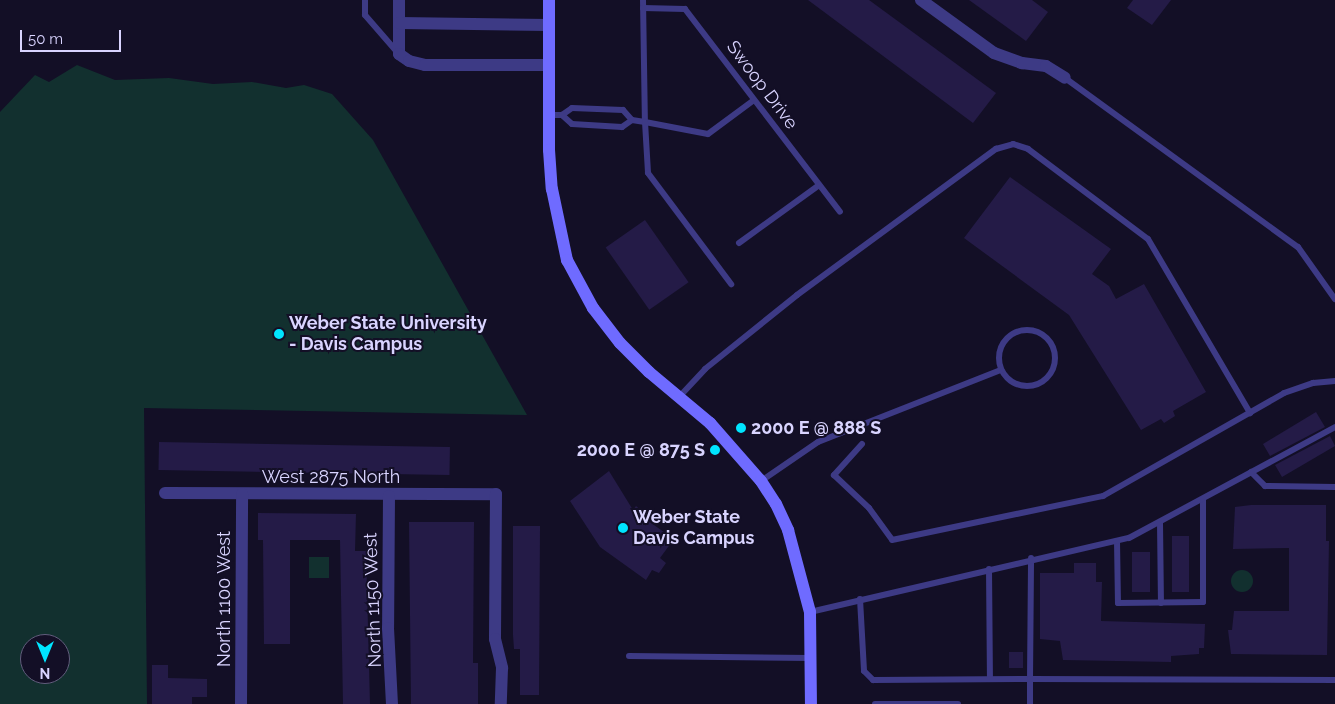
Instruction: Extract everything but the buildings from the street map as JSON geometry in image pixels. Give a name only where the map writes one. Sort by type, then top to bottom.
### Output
[{"type":"street","points":[[399,0],[399,54],[408,61],[425,65],[549,65]]},
{"type":"street","points":[[549,0],[549,115],[552,189],[567,260],[593,308],[620,343],[649,372],[710,423],[760,480],[788,530],[810,612],[811,704]]},
{"type":"street","points":[[921,0],[994,53],[1022,63],[1046,66],[1065,78]]},
{"type":"street","points":[[400,23],[549,25]]},
{"type":"street","name":"West 2875 North","points":[[165,493],[389,496],[496,494],[495,639],[502,668],[501,704]]},
{"type":"street","name":"North 1100 West","points":[[242,494],[242,704]]},
{"type":"street","name":"North 1150 West","points":[[389,496],[388,628],[392,704]]},
{"type":"lane","points":[[643,0],[645,122],[648,173],[731,284]]},
{"type":"lane","points":[[362,1],[365,15],[399,54]]},
{"type":"lane","name":"Swoop Drive","points":[[643,8],[685,9],[840,212]]},
{"type":"lane","points":[[1065,78],[1298,247],[1335,299]]},
{"type":"lane","points":[[549,115],[562,115],[572,108],[623,110],[632,120],[708,134],[754,100]]},
{"type":"lane","points":[[562,115],[572,124],[622,127],[632,120]]},
{"type":"lane","points":[[680,396],[705,369],[797,295],[996,149],[1012,144],[1028,149],[1148,239],[1250,413]]},
{"type":"lane","points":[[739,243],[820,185]]},
{"type":"lane","points":[[1034,331],[1043,335],[1054,351],[1054,366],[1050,375],[1034,386],[1015,384],[1001,370],[1000,347],[1017,332],[1034,331]]},
{"type":"lane","points":[[760,480],[818,442],[1001,370]]},
{"type":"lane","points":[[862,444],[834,475],[869,508],[892,540],[1103,496],[1284,393],[1312,384],[1335,380]]},
{"type":"lane","points":[[810,612],[1031,558],[1117,541],[1160,523],[1332,426],[1335,427]]},
{"type":"lane","points":[[1251,472],[1265,486],[1335,487]]},
{"type":"lane","points":[[1117,541],[1118,603],[1203,602],[1203,500]]},
{"type":"lane","points":[[1160,523],[1161,603]]},
{"type":"lane","points":[[1030,704],[1031,558]]},
{"type":"lane","points":[[989,569],[990,679]]},
{"type":"lane","points":[[860,600],[864,671],[873,680],[1030,678],[1335,680]]},
{"type":"lane","points":[[629,656],[811,658]]},
{"type":"lane","points":[[875,704],[958,704]]},
{"type":"green space","name":"Weber State University - Davis Campus","points":[[77,65],[115,80],[169,78],[213,84],[252,82],[286,88],[304,85],[332,94],[373,140],[527,415],[144,408],[147,704],[0,704],[0,112],[35,75],[49,82]]},
{"type":"green space","points":[[309,557],[329,557],[329,578],[309,578]]},
{"type":"green space","points":[[1242,570],[1252,577],[1253,581],[1246,591],[1242,592],[1232,585],[1231,581],[1238,571]]},
{"type":"place","name":"Weber State University - Davis Campus","points":[[279,334]]},
{"type":"place","name":"2000 E @ 888 S","points":[[741,428]]},
{"type":"place","name":"2000 E @ 875 S","points":[[715,450]]},
{"type":"place","name":"Weber State Davis Campus","points":[[623,528]]}]
